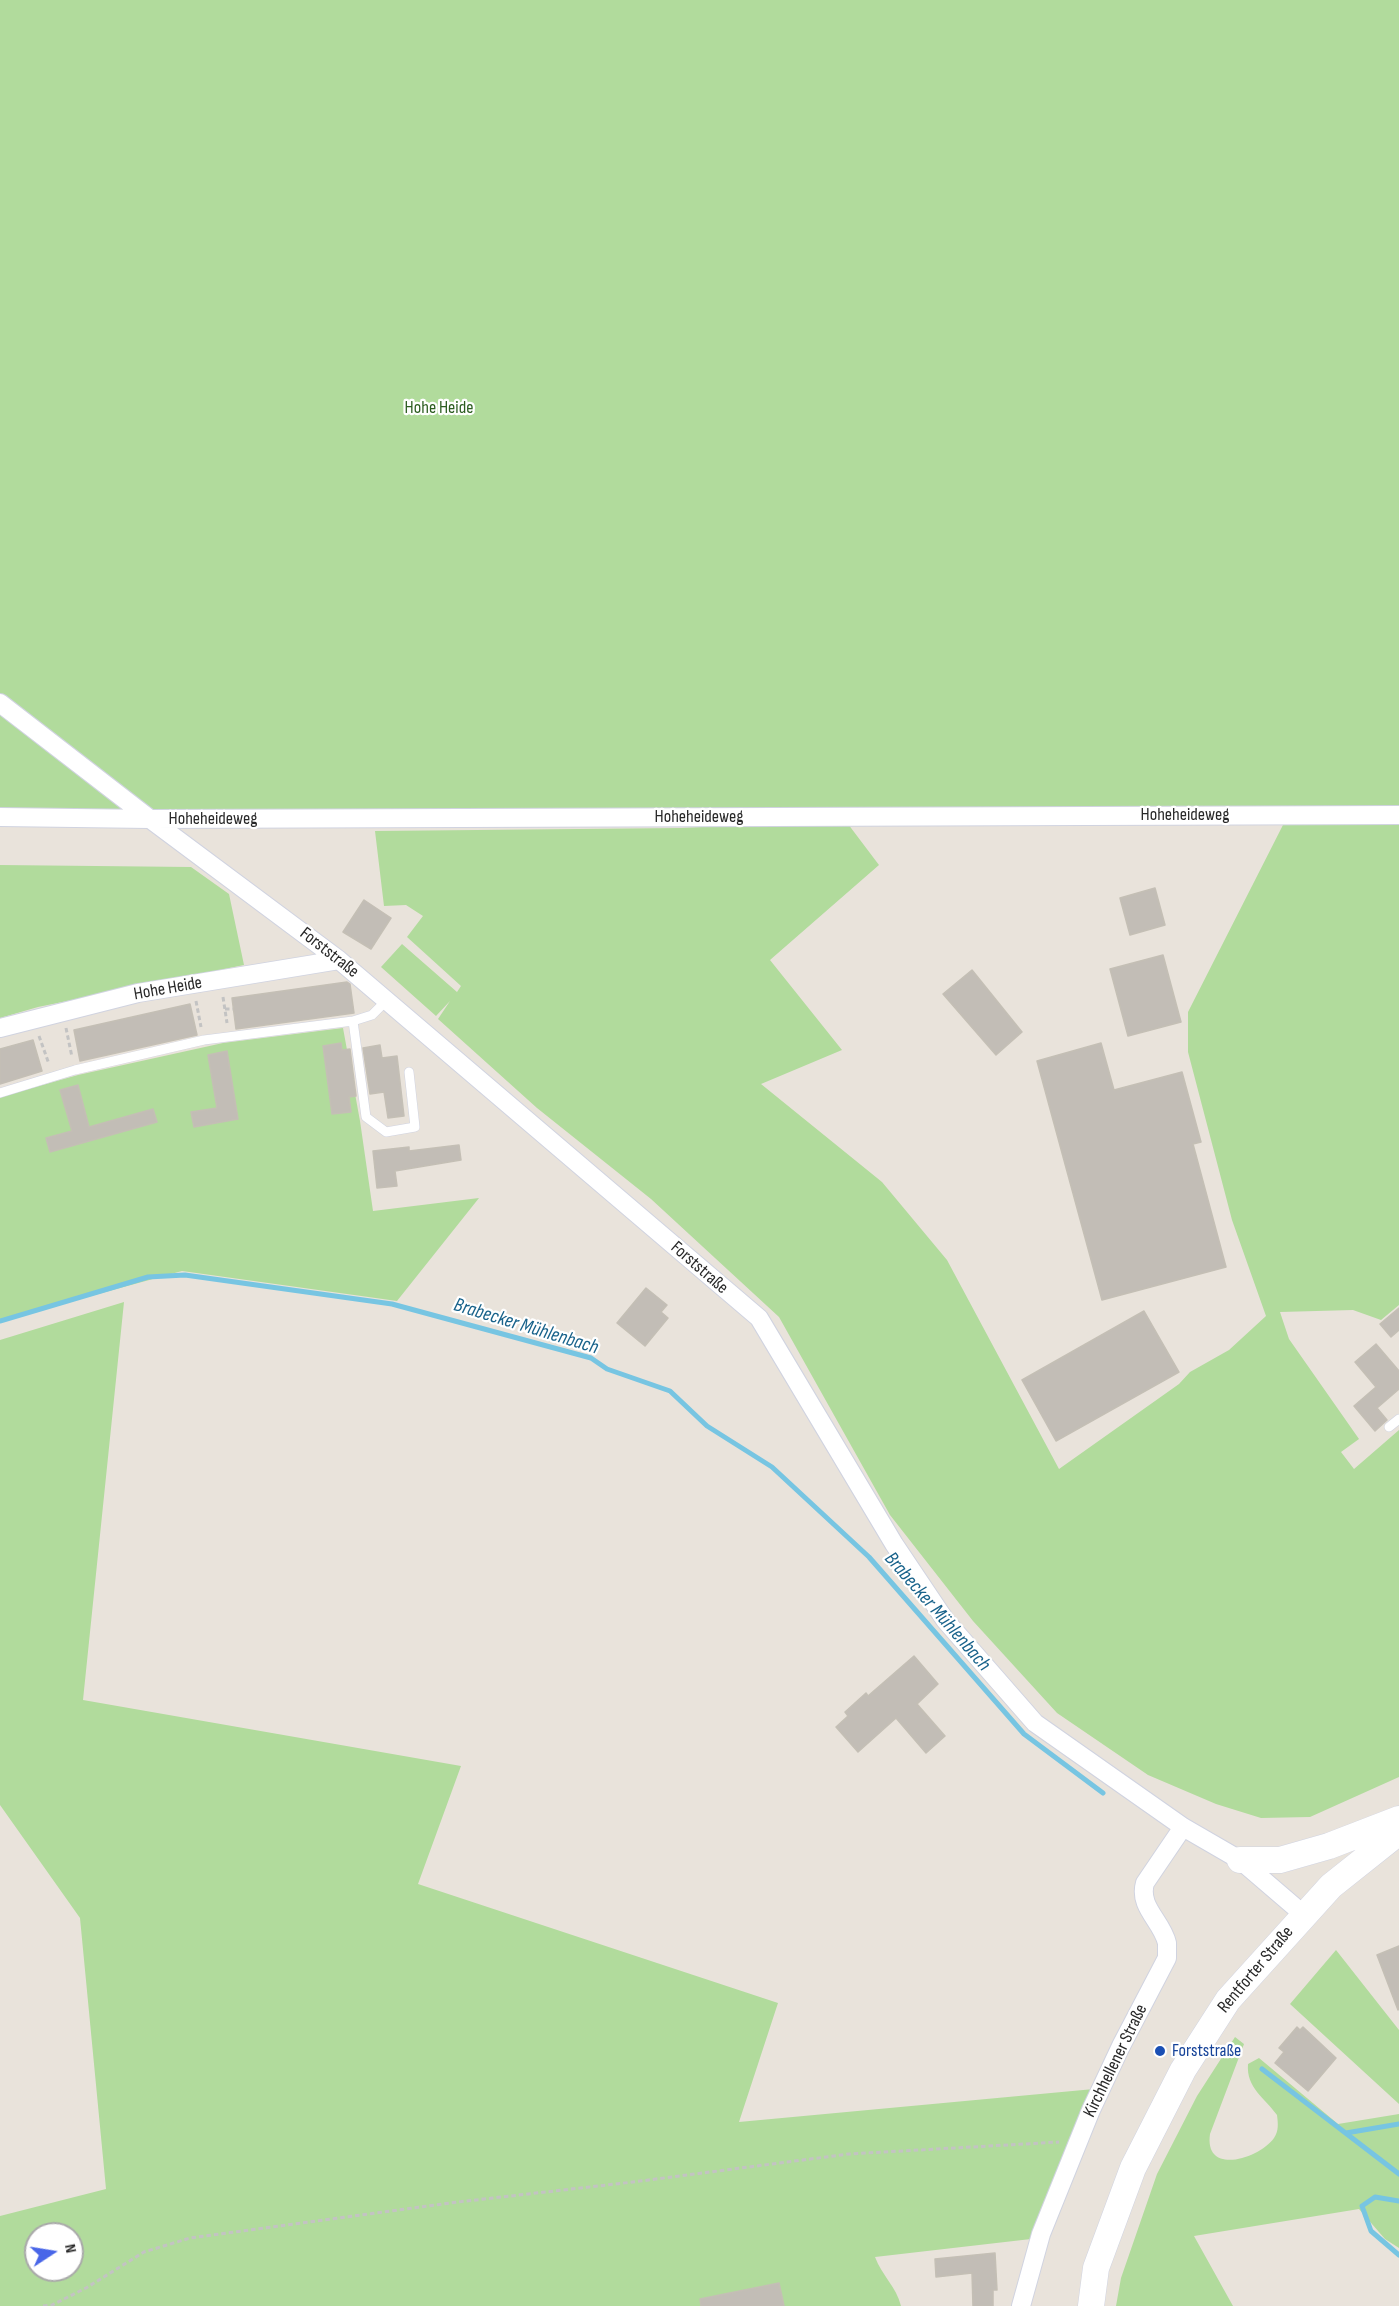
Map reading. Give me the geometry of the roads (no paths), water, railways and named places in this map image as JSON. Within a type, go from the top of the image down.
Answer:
[{"type":"main road","points":[[1240,1860],[1280,1860],[1329,1846],[1399,1819]]},
{"type":"main road","name":"Rentforter Straße","points":[[1091,2306],[1096,2268],[1132,2168],[1183,2070],[1228,2000],[1303,1914],[1331,1886],[1399,1832]]},
{"type":"street","name":"Forststraße","points":[[0,703],[150,819],[339,960],[759,1318],[894,1544],[945,1620],[1035,1723],[1183,1827],[1240,1860],[1303,1914]]},
{"type":"street","name":"Hoheheideweg","points":[[0,817],[150,819],[1399,815]]},
{"type":"street","name":"Hohe Heide","points":[[0,1028],[138,993],[339,960]]},
{"type":"street","name":"Kirchhellener Straße","points":[[1021,2306],[1041,2234],[1078,2141],[1121,2046],[1167,1958],[1166,1942],[1142,1893],[1145,1883],[1183,1827]]},
{"type":"lane","points":[[0,1093],[75,1070],[204,1040],[353,1021],[372,1015],[387,1000]]},
{"type":"lane","points":[[353,1021],[366,1117],[386,1132],[415,1127],[409,1072]]},
{"type":"lane","points":[[1389,1427],[1399,1419]]},
{"type":"waterway","name":"Brabecker Mühlenbach","points":[[0,1321],[148,1277],[185,1275],[392,1304],[591,1358],[607,1369],[670,1391],[707,1426],[772,1467],[869,1557],[1024,1734],[1103,1793]]},
{"type":"waterway","name":"Brabecker Mühlenbach","points":[[1262,2069],[1399,2174]]},
{"type":"waterway","points":[[1346,2133],[1399,2124]]},
{"type":"waterway","name":"Brabecker Mühlenbach","points":[[1399,2201],[1375,2197],[1362,2206],[1371,2231],[1399,2255]]},
{"type":"place","name":"Forststraße","points":[[1160,2051]]}]
